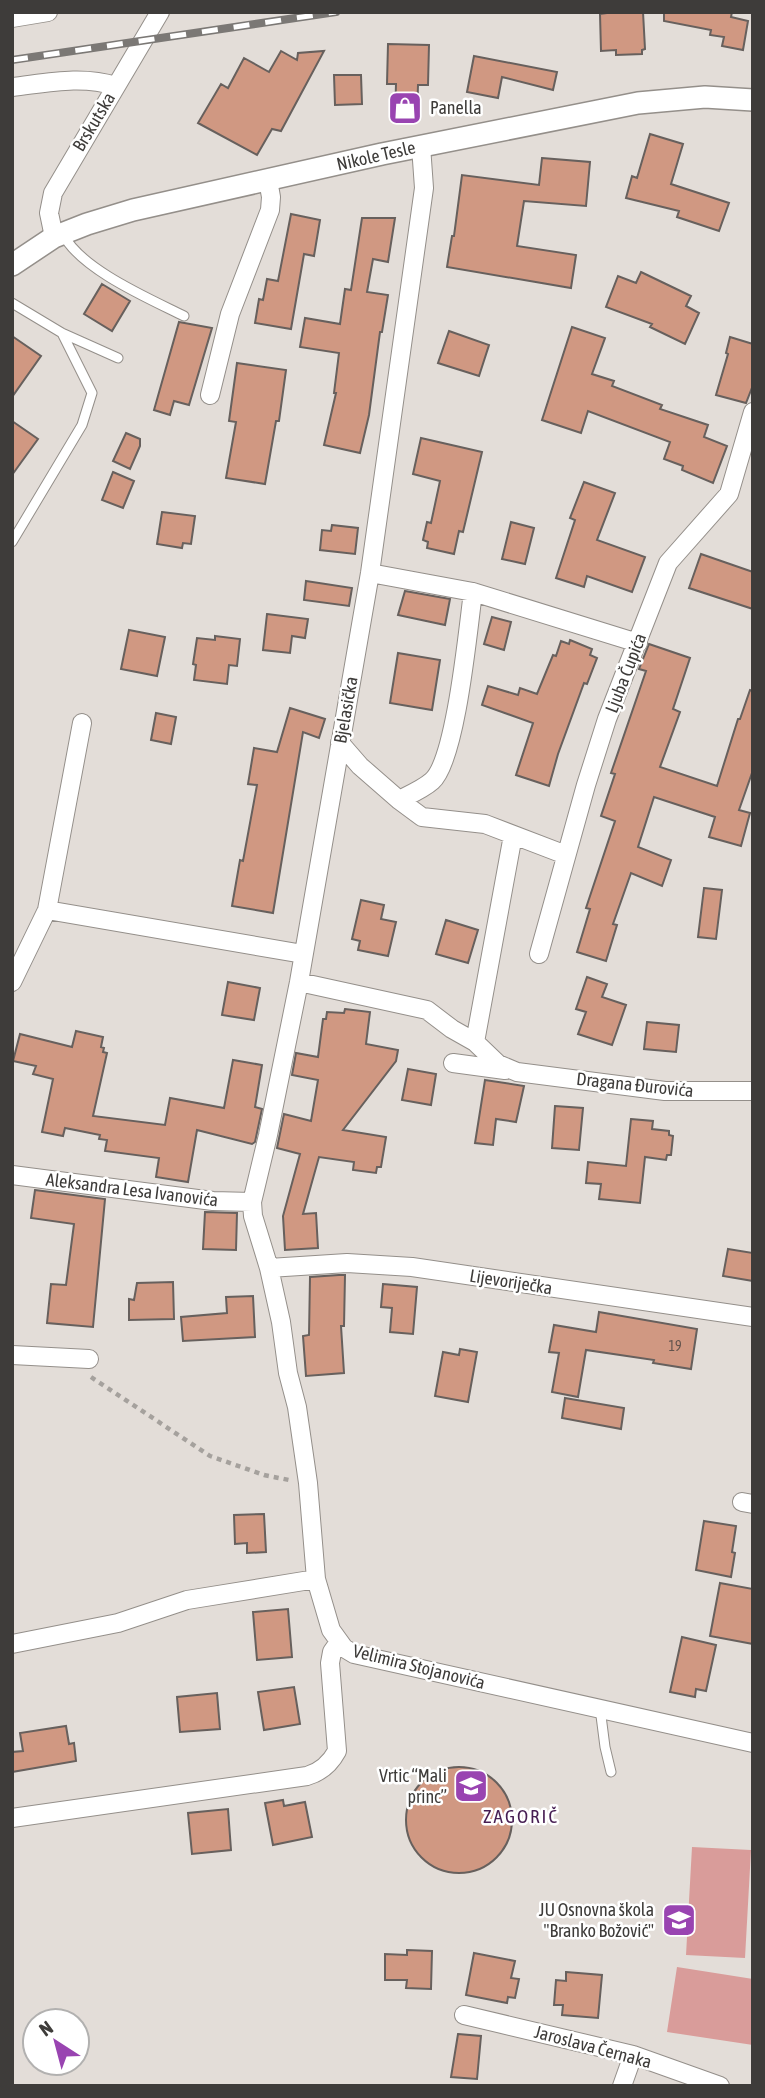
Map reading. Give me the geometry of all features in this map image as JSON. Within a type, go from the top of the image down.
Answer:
[{"type":"street","points":[[12,18],[48,12]]},
{"type":"street","name":"Brskutska","points":[[58,235],[49,213],[53,193],[160,12]]},
{"type":"street","points":[[12,87],[74,79],[116,86]]},
{"type":"street","name":"Nikole Tesle","points":[[12,265],[58,235],[133,210],[421,146],[638,103],[705,97],[753,100]]},
{"type":"street","name":"Bjelasička","points":[[269,1268],[253,1216],[252,1202],[299,982],[370,573],[424,188],[421,146]]},
{"type":"street","points":[[210,395],[230,314],[270,210],[268,180]]},
{"type":"street","name":"Ljuba Čupića","points":[[539,954],[607,719],[668,563],[729,494],[753,412]]},
{"type":"street","points":[[370,573],[473,592],[638,643]]},
{"type":"street","points":[[399,800],[432,781],[442,767],[453,732],[473,592]]},
{"type":"street","points":[[12,982],[47,910],[82,723]]},
{"type":"street","points":[[340,743],[360,766],[422,817],[485,824],[566,855]]},
{"type":"street","points":[[475,1042],[513,835]]},
{"type":"street","points":[[47,910],[303,954]]},
{"type":"street","name":"Dragana Đurovića","points":[[299,982],[427,1010],[475,1042],[498,1064],[517,1072]]},
{"type":"street","name":"Dragana Đurovića","points":[[453,1063],[665,1091],[753,1091]]},
{"type":"street","name":"Aleksandra Lesa Ivanovića","points":[[12,1175],[213,1200],[252,1202]]},
{"type":"street","name":"Lijevoriječka","points":[[269,1268],[347,1263],[412,1267],[753,1317]]},
{"type":"street","name":"Velimira Stojanovića","points":[[269,1268],[281,1322],[288,1373],[297,1407],[316,1579],[324,1613],[331,1630],[344,1648],[370,1658],[753,1743]]},
{"type":"street","points":[[12,1355],[89,1359]]},
{"type":"street","points":[[12,1644],[118,1623],[187,1600],[316,1579]]},
{"type":"street","points":[[12,1818],[307,1776],[319,1772],[337,1751],[330,1663],[332,1652],[339,1642]]},
{"type":"street","name":"Jaroslava Černaka","points":[[464,2015],[633,2055],[720,2086]]},
{"type":"street","points":[[622,2086],[633,2055]]},
{"type":"lane","points":[[58,235],[85,261],[143,296],[184,316]]},
{"type":"lane","points":[[12,303],[62,333],[118,358]]},
{"type":"lane","points":[[12,542],[82,425],[92,393],[62,333]]},
{"type":"lane","points":[[600,1708],[611,1772]]},
{"type":"path","points":[[89,1359],[91,1377],[210,1456],[264,1475],[307,1483]]},
{"type":"shaded area","points":[[692,1847],[751,1850],[745,1958],[686,1955]]},
{"type":"shaded area","points":[[677,1967],[753,1979],[753,2045],[667,2032]]},
{"type":"building","points":[[643,12],[645,49],[642,54],[616,55],[616,50],[601,51],[600,14]]},
{"type":"building","points":[[664,12],[732,12],[731,17],[748,21],[743,50],[722,46],[724,37],[710,35],[711,30],[664,21]]},
{"type":"building","points":[[388,44],[429,45],[428,85],[418,85],[417,116],[395,116],[396,84],[387,84]]},
{"type":"building","points":[[281,51],[297,60],[298,53],[324,51],[281,131],[272,129],[257,155],[198,123],[221,84],[228,88],[244,58],[269,72]]},
{"type":"building","points":[[474,56],[557,72],[553,90],[502,77],[498,98],[467,92]]},
{"type":"building","points":[[334,75],[361,75],[362,104],[335,105]]},
{"type":"building","points":[[650,134],[683,144],[671,184],[729,203],[719,231],[677,217],[679,211],[626,198],[632,176],[637,178]]},
{"type":"building","points":[[542,158],[590,162],[586,206],[524,201],[517,246],[576,255],[571,288],[447,267],[462,175],[539,185]]},
{"type":"building","points":[[291,214],[320,220],[314,256],[304,254],[291,329],[255,323],[259,299],[263,300],[267,279],[278,281]]},
{"type":"building","points":[[362,218],[395,218],[388,262],[373,259],[367,292],[388,295],[380,332],[369,415],[360,453],[324,445],[336,393],[339,353],[300,347],[305,318],[340,324],[345,289],[351,290]]},
{"type":"building","points":[[641,272],[691,296],[686,306],[699,313],[685,344],[650,327],[652,324],[606,307],[618,276],[636,283]]},
{"type":"building","points":[[102,284],[130,301],[112,331],[84,314]]},
{"type":"building","points":[[179,322],[212,328],[189,405],[174,401],[170,415],[154,410]]},
{"type":"building","points":[[572,327],[605,338],[592,374],[614,381],[612,386],[662,405],[660,409],[708,425],[704,437],[727,446],[713,483],[664,459],[670,442],[588,411],[581,433],[542,420]]},
{"type":"building","points":[[449,331],[489,345],[479,376],[438,363]]},
{"type":"building","points":[[12,336],[41,356],[12,397]]},
{"type":"building","points":[[730,337],[753,344],[753,385],[746,403],[716,395]]},
{"type":"building","points":[[237,363],[286,370],[279,421],[276,421],[265,484],[226,478],[236,422],[229,421]]},
{"type":"building","points":[[12,421],[38,439],[12,475]]},
{"type":"building","points":[[126,433],[140,439],[140,446],[130,469],[113,461]]},
{"type":"building","points":[[421,438],[482,452],[463,532],[459,531],[454,554],[427,548],[428,542],[423,540],[427,522],[431,523],[440,481],[413,474]]},
{"type":"building","points":[[113,472],[134,481],[123,508],[102,500]]},
{"type":"building","points":[[584,482],[615,493],[597,540],[645,557],[632,592],[587,576],[584,587],[556,578],[575,520],[570,518]]},
{"type":"building","points":[[162,512],[195,516],[191,544],[183,543],[182,548],[157,544]]},
{"type":"building","points":[[511,522],[534,528],[525,564],[502,559]]},
{"type":"building","points":[[332,525],[358,528],[355,554],[320,550],[322,530],[331,531]]},
{"type":"building","points":[[701,554],[753,572],[753,609],[689,588]]},
{"type":"building","points":[[306,581],[352,588],[349,606],[304,600]]},
{"type":"building","points":[[405,591],[450,599],[445,625],[398,615]]},
{"type":"building","points":[[267,614],[308,619],[305,638],[292,636],[290,653],[263,650]]},
{"type":"building","points":[[492,617],[511,622],[504,650],[484,644]]},
{"type":"building","points":[[129,630],[165,637],[157,676],[121,669]]},
{"type":"building","points":[[215,636],[240,639],[237,666],[229,665],[227,684],[194,680],[196,665],[193,664],[197,638],[215,640]]},
{"type":"building","points":[[570,640],[592,649],[590,655],[597,658],[587,684],[584,683],[549,786],[516,775],[533,723],[482,705],[488,686],[518,695],[520,688],[537,694],[561,641],[569,644]]},
{"type":"building","points":[[649,644],[690,658],[673,709],[680,712],[660,767],[717,786],[738,719],[750,690],[753,691],[753,770],[739,810],[750,813],[741,846],[709,837],[715,817],[654,797],[638,847],[671,860],[662,886],[631,873],[613,924],[617,925],[606,961],[577,952],[590,909],[586,908],[615,821],[601,816],[615,774],[611,773],[646,671],[639,669]]},
{"type":"building","points":[[398,653],[440,660],[432,710],[390,703]]},
{"type":"building","points":[[290,708],[325,719],[319,738],[303,732],[273,913],[232,906],[257,785],[248,784],[254,748],[277,752]]},
{"type":"building","points":[[156,713],[176,717],[171,744],[151,740]]},
{"type":"building","points":[[704,888],[722,890],[716,939],[698,937]]},
{"type":"building","points":[[361,900],[384,905],[381,919],[396,922],[388,956],[358,950],[360,941],[352,939]]},
{"type":"building","points":[[446,920],[478,930],[468,963],[436,954]]},
{"type":"building","points":[[587,977],[607,984],[602,997],[626,1005],[612,1045],[578,1034],[586,1012],[576,1009]]},
{"type":"building","points":[[228,982],[260,988],[254,1020],[222,1015]]},
{"type":"building","points":[[345,1009],[370,1012],[366,1044],[398,1050],[396,1061],[343,1130],[386,1137],[381,1167],[377,1167],[376,1173],[353,1170],[354,1162],[319,1157],[303,1214],[316,1213],[318,1248],[285,1250],[283,1216],[300,1154],[277,1148],[284,1114],[311,1121],[318,1080],[292,1075],[296,1053],[318,1057],[323,1019],[326,1019],[327,1012],[344,1013]]},
{"type":"building","points":[[647,1022],[679,1025],[676,1052],[644,1049]]},
{"type":"building","points":[[76,1031],[103,1037],[101,1047],[104,1048],[103,1052],[107,1053],[93,1116],[165,1125],[170,1098],[224,1108],[233,1060],[262,1065],[255,1107],[262,1109],[255,1142],[252,1144],[197,1130],[188,1182],[156,1177],[159,1158],[105,1151],[107,1140],[99,1139],[100,1135],[65,1128],[63,1136],[42,1132],[53,1079],[33,1074],[36,1066],[13,1061],[20,1034],[72,1047]]},
{"type":"building","points":[[408,1069],[436,1074],[431,1105],[402,1100]]},
{"type":"building","points":[[485,1080],[524,1086],[516,1122],[496,1119],[493,1145],[475,1143]]},
{"type":"building","points":[[555,1106],[583,1108],[579,1150],[552,1148]]},
{"type":"building","points":[[631,1119],[653,1121],[652,1129],[669,1131],[669,1135],[673,1136],[671,1155],[667,1155],[666,1160],[645,1157],[640,1203],[599,1199],[601,1184],[586,1183],[588,1162],[626,1166]]},
{"type":"building","points":[[35,1190],[105,1199],[93,1327],[47,1323],[51,1284],[66,1285],[74,1224],[31,1218]]},
{"type":"building","points":[[205,1212],[237,1213],[236,1250],[203,1249]]},
{"type":"building","points":[[728,1249],[753,1253],[753,1281],[723,1276]]},
{"type":"building","points":[[345,1275],[344,1326],[341,1326],[344,1373],[306,1376],[303,1336],[309,1335],[310,1277]]},
{"type":"building","points":[[173,1282],[174,1319],[129,1320],[129,1299],[134,1300],[137,1283]]},
{"type":"building","points":[[383,1284],[417,1287],[413,1334],[390,1332],[392,1308],[381,1307]]},
{"type":"building","points":[[253,1296],[255,1337],[183,1341],[181,1317],[227,1313],[226,1297]]},
{"type":"building","points":[[599,1312],[697,1329],[691,1369],[653,1363],[654,1360],[586,1350],[578,1397],[552,1392],[559,1353],[549,1352],[554,1325],[596,1332]]},
{"type":"building","points":[[460,1349],[477,1352],[468,1402],[435,1396],[443,1352],[459,1355]]},
{"type":"building","points":[[565,1398],[624,1408],[621,1429],[562,1418]]},
{"type":"building","points":[[264,1514],[266,1552],[247,1553],[247,1543],[235,1544],[234,1515]]},
{"type":"building","points":[[704,1521],[736,1526],[731,1577],[696,1570]]},
{"type":"building","points":[[720,1583],[753,1589],[753,1644],[710,1636]]},
{"type":"building","points":[[288,1609],[292,1657],[257,1660],[253,1612]]},
{"type":"building","points":[[682,1637],[716,1645],[706,1691],[696,1689],[695,1697],[670,1692]]},
{"type":"building","points":[[294,1687],[300,1724],[264,1730],[258,1692]]},
{"type":"building","points":[[217,1693],[220,1729],[180,1732],[177,1697]]},
{"type":"building","points":[[66,1726],[69,1744],[74,1743],[76,1761],[12,1772],[12,1752],[23,1751],[20,1733]]},
{"type":"building","points":[[459,1767],[479,1771],[496,1783],[508,1800],[512,1820],[508,1840],[496,1857],[479,1869],[459,1873],[439,1869],[422,1857],[410,1840],[406,1820],[410,1800],[422,1783],[439,1771]]},
{"type":"building","points":[[283,1800],[284,1806],[305,1802],[312,1837],[273,1845],[265,1803]]},
{"type":"building","points":[[228,1809],[231,1850],[192,1854],[188,1813]]},
{"type":"building","points":[[407,1950],[432,1951],[431,1989],[406,1988],[407,1980],[385,1980],[385,1954],[407,1955]]},
{"type":"building","points":[[474,1953],[515,1961],[511,1978],[519,1979],[515,1998],[508,1997],[507,2003],[466,1995]]},
{"type":"building","points":[[566,1972],[602,1975],[598,2018],[562,2015],[563,2005],[554,2005],[556,1980],[566,1981]]},
{"type":"building","points":[[458,2034],[481,2036],[477,2079],[451,2077]]},
{"type":"railway","points":[[12,60],[336,12]]},
{"type":"place","name":"Panella","points":[[405,108]]},
{"type":"place","name":"Vrtic “Mali princ”","points":[[471,1786]]},
{"type":"place","name":"JU Osnovna škola \"Branko Božović\"","points":[[679,1920]]},
{"type":"district","name":"ZAGORIČ","points":[[521,1816]]}]
